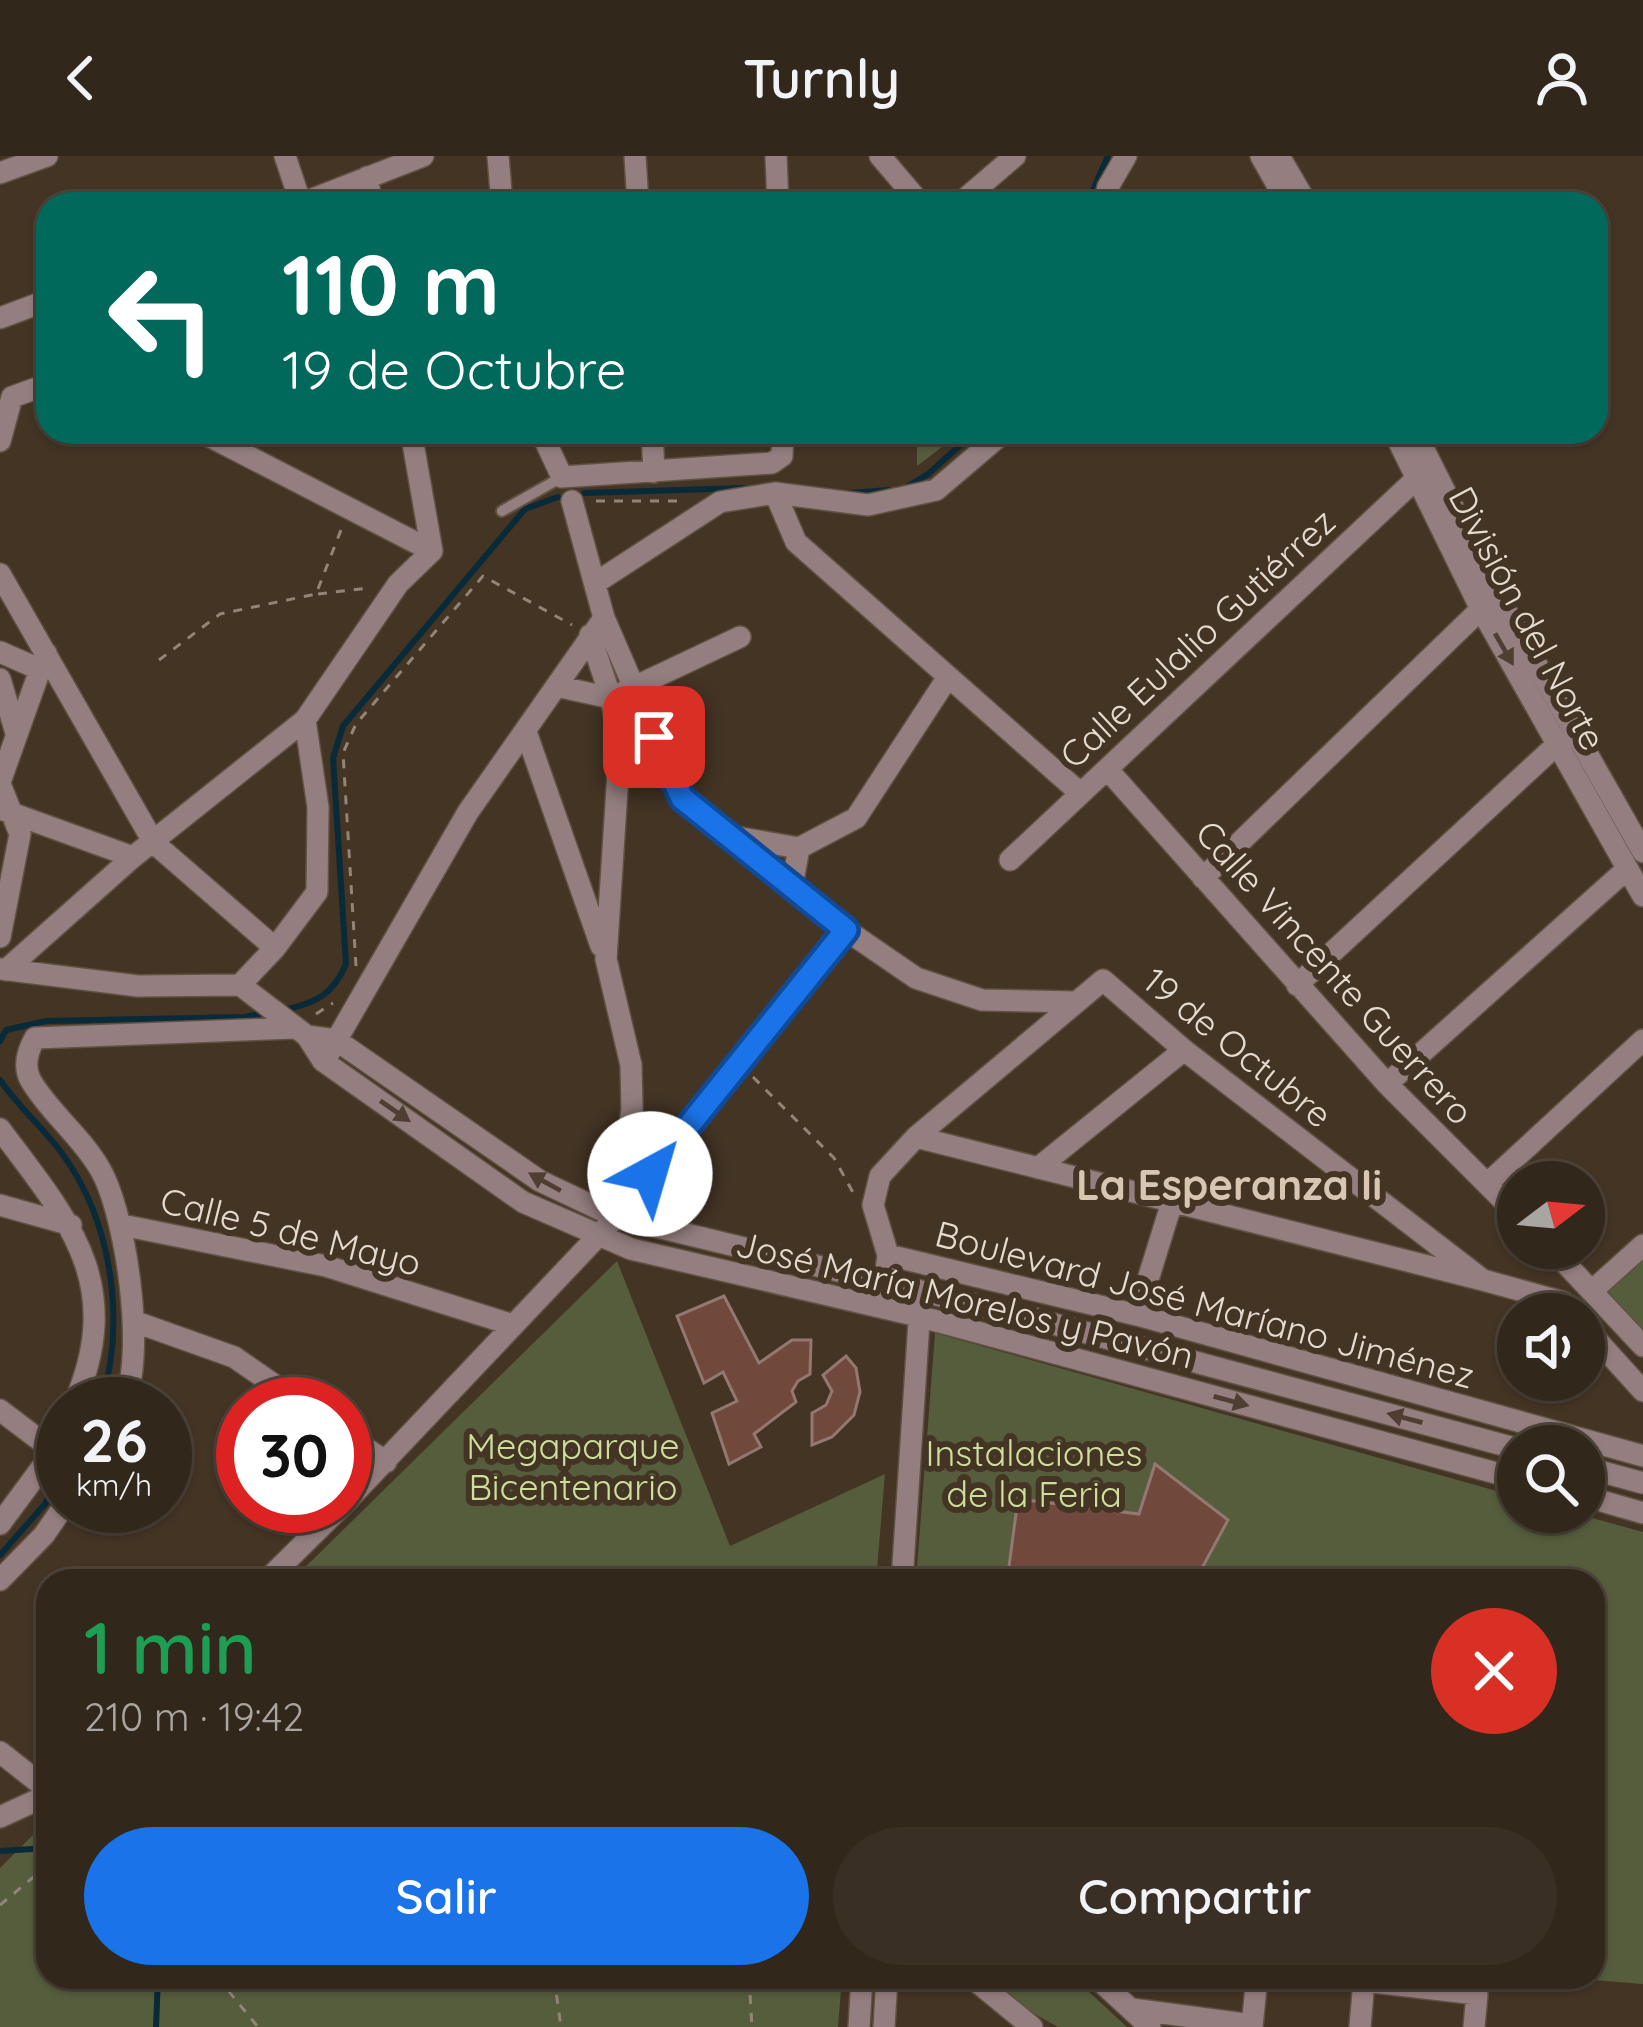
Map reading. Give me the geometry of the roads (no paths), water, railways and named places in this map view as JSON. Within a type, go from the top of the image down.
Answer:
[{"type":"street","points":[[0,173],[47,156]]},
{"type":"street","points":[[284,156],[296,192]]},
{"type":"street","points":[[330,192],[423,156]]},
{"type":"street","points":[[498,156],[501,192]]},
{"type":"street","points":[[635,156],[637,192]]},
{"type":"street","points":[[776,156],[778,192]]},
{"type":"street","points":[[880,156],[911,192]]},
{"type":"street","points":[[972,192],[1015,156]]},
{"type":"street","points":[[1107,192],[1126,156]]},
{"type":"street","points":[[1261,156],[1281,192]]},
{"type":"street","points":[[1279,156],[1300,192]]},
{"type":"street","points":[[367,177],[370,192]]},
{"type":"street","points":[[0,318],[36,304]]},
{"type":"street","points":[[0,442],[6,390],[36,386]]},
{"type":"street","points":[[223,444],[432,551]]},
{"type":"street","points":[[413,444],[432,551]]},
{"type":"street","points":[[547,444],[562,477],[772,463],[782,456],[782,444]]},
{"type":"street","points":[[653,444],[654,472]]},
{"type":"street","points":[[597,582],[721,502],[776,493],[868,506],[936,490],[990,444]]},
{"type":"street","name":"División del Norte","points":[[1403,444],[1423,471],[1635,861],[1643,896]]},
{"type":"street","name":"División del Norte","points":[[1417,444],[1423,471],[1481,609],[1565,737]]},
{"type":"street","name":"Calle Eulalio Gutiérrez","points":[[1010,860],[1423,471]]},
{"type":"street","points":[[776,493],[796,542],[1080,794]]},
{"type":"street","points":[[572,501],[597,582],[597,626],[620,742],[606,959]]},
{"type":"street","points":[[3,970],[133,857],[305,720],[398,584],[432,551]]},
{"type":"street","points":[[0,574],[43,661],[154,843],[275,948]]},
{"type":"street","points":[[1203,878],[1481,609]]},
{"type":"street","points":[[323,1061],[468,812],[597,626]]},
{"type":"street","points":[[597,626],[682,798],[846,930],[916,978],[982,1000],[1076,1002]]},
{"type":"street","points":[[556,686],[611,698],[636,698],[740,637]]},
{"type":"street","points":[[0,652],[43,661]]},
{"type":"street","points":[[0,937],[20,834],[6,811],[0,783],[43,661]]},
{"type":"street","points":[[730,836],[800,848],[856,818],[948,677]]},
{"type":"street","points":[[0,679],[16,733]]},
{"type":"street","points":[[247,991],[317,892],[318,807],[305,720]]},
{"type":"street","points":[[526,732],[606,959],[631,1065],[632,1108],[618,1214]]},
{"type":"street","points":[[1297,986],[1565,737]]},
{"type":"street","name":"Calle Vincente Guerrero","points":[[1108,770],[1297,986],[1497,1194]]},
{"type":"street","points":[[6,811],[133,857]]},
{"type":"street","points":[[793,886],[800,848]]},
{"type":"street","points":[[1388,1084],[1635,861]]},
{"type":"street","points":[[372,1476],[618,1214],[846,930]]},
{"type":"street","points":[[3,970],[138,986],[247,991],[298,1030]]},
{"type":"street","name":"19 de Octubre","points":[[1076,1002],[1102,980],[1184,1050],[1484,1280],[1529,1293]]},
{"type":"street","points":[[880,1310],[888,1256],[873,1205],[880,1176],[916,1137],[1076,1002]]},
{"type":"street","points":[[131,1377],[133,1321],[122,1225],[100,1169],[28,1077],[26,1053],[35,1038],[298,1030]]},
{"type":"street","name":"José María Morelos y Pavón","points":[[298,1030],[336,1040],[540,1181],[618,1214],[1028,1316],[1497,1443]]},
{"type":"street","name":"José María Morelos y Pavón","points":[[298,1030],[323,1061],[524,1202],[631,1249],[918,1316],[1497,1472]]},
{"type":"street","points":[[1487,1184],[1643,1040]]},
{"type":"street","points":[[1038,1168],[1184,1050]]},
{"type":"street","points":[[0,1129],[43,1181],[70,1225],[96,1301],[86,1377]]},
{"type":"street","points":[[916,1137],[1484,1280]]},
{"type":"street","points":[[1137,1315],[1172,1202]]},
{"type":"street","points":[[0,1205],[70,1225]]},
{"type":"street","name":"Calle 5 de Mayo","points":[[122,1225],[326,1266],[513,1325]]},
{"type":"street","points":[[1593,1290],[1643,1245]]},
{"type":"street","name":"Boulevard José Maríano Jiménez","points":[[888,1256],[1137,1315],[1643,1456]]},
{"type":"street","points":[[1572,1269],[1643,1346]]},
{"type":"street","points":[[903,1569],[923,1292]]},
{"type":"street","points":[[133,1321],[234,1357],[263,1377]]},
{"type":"street","points":[[1605,1349],[1643,1391]]},
{"type":"street","points":[[0,1410],[36,1429]]},
{"type":"street","points":[[372,1452],[386,1462]]},
{"type":"street","points":[[0,1524],[36,1473]]},
{"type":"street","points":[[1605,1473],[1643,1483]]},
{"type":"street","points":[[1605,1502],[1643,1513]]},
{"type":"street","points":[[0,1580],[45,1533]]},
{"type":"street","points":[[278,1569],[315,1533]]},
{"type":"street","points":[[0,1752],[36,1782]]},
{"type":"street","points":[[0,1817],[36,1798]]},
{"type":"street","points":[[860,2027],[862,1989]]},
{"type":"street","points":[[884,2027],[886,1989]]},
{"type":"street","points":[[982,1989],[1020,2024]]},
{"type":"street","points":[[1110,1989],[1150,2027]]},
{"type":"street","points":[[1132,2009],[1252,2026],[1256,1989]]},
{"type":"street","points":[[1360,2027],[1363,1989]]},
{"type":"street","points":[[1434,1989],[1477,1994],[1474,2027]]},
{"type":"lane","points":[[502,511],[562,477]]},
{"type":"waterway","points":[[1092,192],[1108,156]]},
{"type":"waterway","points":[[908,486],[962,444]]},
{"type":"waterway","points":[[584,493],[743,488]]},
{"type":"waterway","points":[[849,493],[889,490]]},
{"type":"waterway","points":[[283,1010],[322,996],[346,964],[333,758],[343,726],[525,509],[558,497]]},
{"type":"waterway","points":[[0,1041],[6,1030],[46,1021],[264,1013]]},
{"type":"waterway","points":[[0,1080],[61,1152],[93,1209],[110,1274],[113,1307],[108,1377]]},
{"type":"waterway","points":[[0,1555],[36,1514]]},
{"type":"waterway","points":[[0,1851],[36,1849]]},
{"type":"waterway","points":[[156,2027],[158,1989]]},
{"type":"district","name":"La Esperanza Ii","points":[[1229,1184]]},
{"type":"park label","name":"Megaparque Bicentenario","points":[[573,1466]]},
{"type":"park label","name":"Instalaciones de la Feria","points":[[1034,1472]]}]
